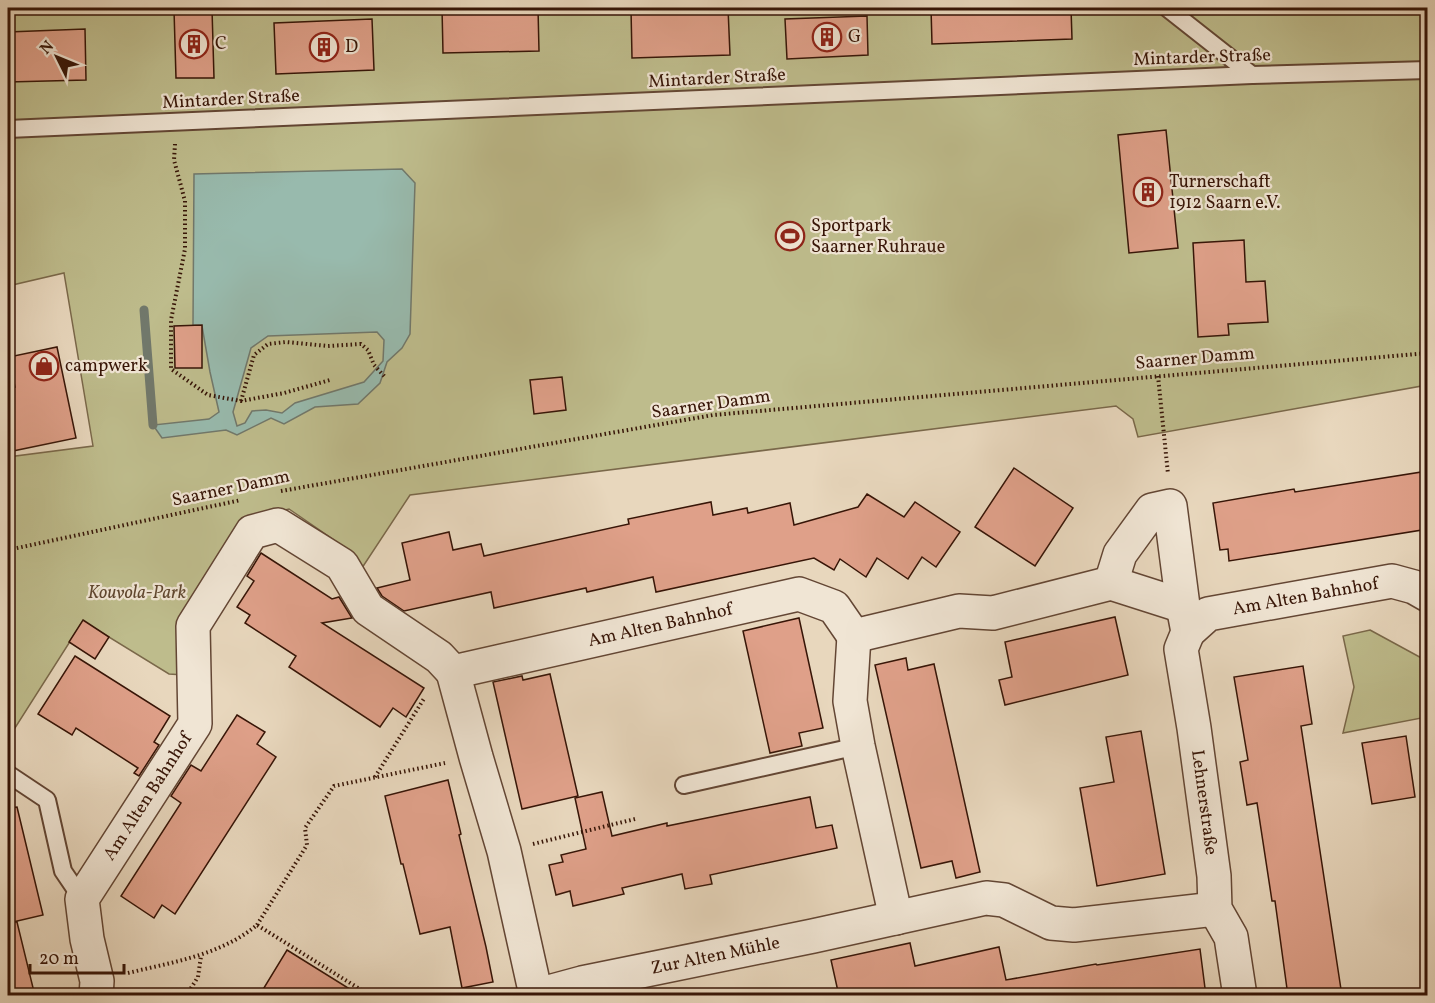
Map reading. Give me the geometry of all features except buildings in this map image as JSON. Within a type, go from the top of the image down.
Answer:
[{"type":"street","points":[[1111,583],[1120,554],[1152,510],[1170,506],[1185,619]]},
{"type":"street","name":"Am Alten Bahnhof","points":[[82,899],[195,724],[193,626],[252,532],[278,525],[342,565],[369,609],[439,657],[453,672],[799,594],[834,607],[854,636]]},
{"type":"street","name":"Am Alten Bahnhof","points":[[1185,619],[1392,581],[1414,587],[1428,595]]},
{"type":"street","points":[[896,918],[850,701],[854,636],[959,611],[993,614],[1111,583],[1185,619]]},
{"type":"street","name":"Lehnerstraße","points":[[1185,619],[1180,649],[1194,728],[1214,876],[1215,909],[1231,937],[1240,996]]},
{"type":"street","points":[[453,672],[476,757]]},
{"type":"street","name":"Zur Alten Mühle","points":[[476,757],[504,851],[535,995],[582,983],[986,898],[1004,900],[1051,923],[1074,925],[1215,909]]},
{"type":"street","points":[[82,899],[97,988]]},
{"type":"lane","points":[[1167,8],[1252,75]]},
{"type":"lane","name":"Mintarder Straße","points":[[8,129],[1252,75],[1428,70]]},
{"type":"lane","points":[[684,785],[858,746]]},
{"type":"lane","points":[[8,774],[47,800],[63,871],[82,899]]},
{"type":"path","points":[[174,160],[185,201],[185,249],[171,320],[171,369],[208,395],[241,401],[284,393],[330,380]]},
{"type":"path","points":[[241,401],[254,355],[268,344],[286,342],[328,346],[361,344],[368,350],[374,365],[385,377]]},
{"type":"path","name":"Saarner Damm","points":[[270,493],[713,415],[1428,353]]},
{"type":"path","points":[[1158,376],[1170,506]]},
{"type":"path","name":"Saarner Damm","points":[[8,550],[248,498]]},
{"type":"path","points":[[375,777],[432,686],[453,672]]},
{"type":"path","points":[[97,988],[201,956],[244,936],[258,925],[307,845],[305,828],[334,786],[476,757]]},
{"type":"path","points":[[504,851],[635,819]]},
{"type":"path","points":[[258,925],[370,996]]},
{"type":"path","points":[[186,996],[198,977],[201,956]]},
{"type":"green space","name":"Sportpark Saarner Ruhraue","points":[[8,8],[1427,8],[1427,385],[1138,437],[1133,419],[1116,406],[410,495],[360,571],[350,551],[289,509],[247,520],[184,675],[169,674],[83,621],[8,739],[8,457],[93,446],[64,273],[8,286]]},
{"type":"green space","points":[[1370,630],[1427,661],[1427,717],[1343,733],[1354,687],[1343,636]]},
{"type":"shaded area","points":[[402,169],[415,183],[410,334],[402,348],[387,362],[380,383],[358,404],[315,407],[284,424],[271,418],[237,435],[226,430],[162,438],[153,425],[209,419],[219,412],[202,326],[193,325],[194,174]],"holes":[[[377,332],[384,340],[383,361],[364,382],[295,403],[282,413],[266,410],[252,411],[245,423],[237,426],[233,412],[251,348],[268,336]]]},
{"type":"waterway","points":[[144,310],[153,425]]},
{"type":"place","name":"G","points":[[827,37]]},
{"type":"place","name":"C","points":[[194,44]]},
{"type":"place","name":"D","points":[[324,47]]},
{"type":"place","name":"Turnerschaft 1912 Saarn e.V.","points":[[1148,192]]},
{"type":"place","name":"Sportpark Saarner Ruhraue","points":[[790,236]]},
{"type":"place","name":"campwerk","points":[[44,366]]},
{"type":"park label","name":"Kouvola-Park","points":[[137,593]]}]
